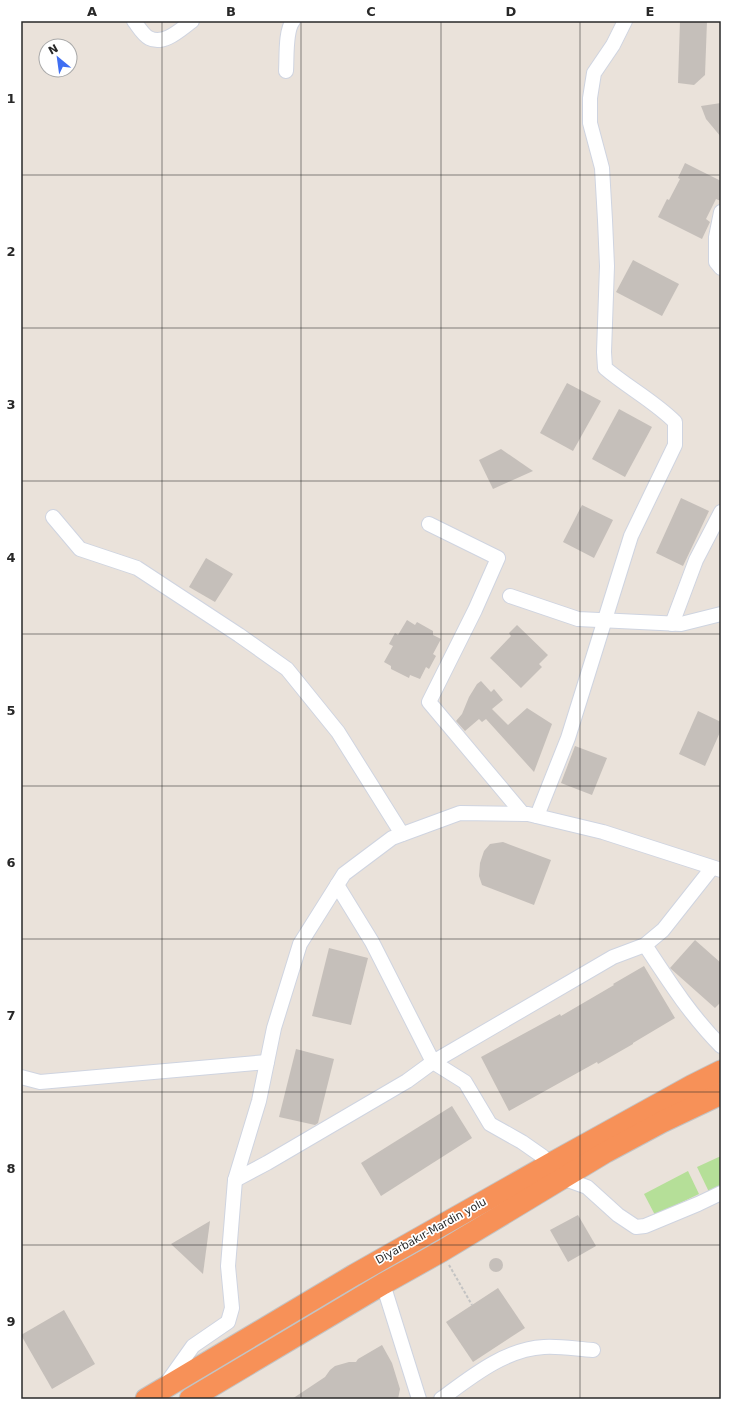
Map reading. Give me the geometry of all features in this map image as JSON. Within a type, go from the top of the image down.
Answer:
[{"type":"highway","name":"Diyarbakır-Mardin yolu","points":[[192,1399],[383,1284],[442,1251],[556,1171],[691,1086],[721,1071]]},
{"type":"highway","name":"Diyarbakır-Mardin yolu","points":[[154,1395],[354,1275],[556,1171],[620,1144],[721,1094]]},
{"type":"street","points":[[134,21],[148,38],[158,40],[171,37],[192,21]]},
{"type":"street","points":[[286,71],[288,38],[290,25],[293,21]]},
{"type":"street","points":[[537,816],[568,738],[631,536],[675,445],[675,422],[664,410],[619,380],[605,368],[604,352],[607,266],[606,220],[602,168],[590,124],[590,98],[594,73],[613,45],[625,21]]},
{"type":"street","points":[[721,212],[716,237],[716,262],[721,268]]},
{"type":"street","points":[[672,624],[696,560],[721,512]]},
{"type":"street","points":[[53,517],[80,549],[137,568],[287,669],[338,732],[402,834]]},
{"type":"street","points":[[429,524],[498,558],[475,610],[429,702],[523,814]]},
{"type":"street","points":[[510,596],[578,619],[681,624],[721,614]]},
{"type":"street","points":[[154,1395],[193,1346],[228,1322],[232,1308],[228,1266],[235,1180],[259,1100],[274,1028],[300,944],[344,874],[392,838],[460,813],[523,814],[537,816],[603,832],[716,869],[664,930],[645,945],[613,958],[433,1062],[407,1081],[267,1163],[235,1180]]},
{"type":"street","points":[[337,885],[372,942],[433,1062],[465,1082],[490,1124],[522,1142],[542,1156],[556,1171],[587,1186],[618,1215],[636,1227],[645,1226],[721,1193]]},
{"type":"street","points":[[645,945],[664,975],[704,1029],[721,1046]]},
{"type":"street","points":[[21,1077],[40,1082],[267,1062]]},
{"type":"street","points":[[383,1284],[419,1399]]},
{"type":"street","points":[[446,1398],[484,1369],[514,1352],[544,1347],[593,1350]]},
{"type":"path","points":[[449,1264],[472,1305]]},
{"type":"green space","points":[[721,1156],[721,1186],[709,1192],[697,1167]]},
{"type":"green space","points":[[688,1171],[699,1194],[655,1215],[644,1194]]},
{"type":"building","points":[[680,21],[707,21],[705,75],[694,85],[678,83]]},
{"type":"building","points":[[721,103],[721,137],[706,119],[701,106]]},
{"type":"building","points":[[685,163],[721,181],[721,201],[716,199],[706,219],[710,222],[702,239],[658,217],[667,199],[669,200],[680,179],[678,178]]},
{"type":"building","points":[[633,260],[679,284],[662,316],[616,292]]},
{"type":"building","points":[[567,383],[601,401],[573,451],[540,433]]},
{"type":"building","points":[[619,409],[652,427],[625,477],[592,459]]},
{"type":"building","points":[[501,449],[533,471],[493,489],[479,460]]},
{"type":"building","points":[[681,498],[709,511],[683,566],[656,553]]},
{"type":"building","points":[[582,505],[613,520],[594,558],[563,542]]},
{"type":"building","points":[[206,558],[233,574],[215,602],[189,587]]},
{"type":"building","points":[[407,620],[415,625],[417,622],[433,631],[433,635],[441,639],[433,654],[436,656],[429,669],[426,667],[420,679],[410,675],[409,678],[391,669],[391,666],[384,662],[393,646],[389,644],[395,633],[398,635]]},
{"type":"building","points":[[517,625],[548,655],[539,664],[542,667],[521,688],[490,658],[511,636],[509,633]]},
{"type":"building","points":[[481,681],[491,692],[494,689],[503,700],[492,709],[508,725],[527,708],[552,724],[534,772],[486,719],[482,722],[479,719],[465,731],[456,721],[462,714],[469,697],[477,684]]},
{"type":"building","points":[[698,711],[721,722],[721,730],[705,766],[679,754]]},
{"type":"building","points":[[575,746],[607,758],[592,795],[561,783]]},
{"type":"building","points":[[503,842],[551,860],[534,905],[482,885],[479,876],[480,863],[484,851],[490,844]]},
{"type":"building","points":[[695,940],[721,963],[721,1002],[715,1008],[670,968]]},
{"type":"building","points":[[329,948],[368,958],[351,1025],[312,1016]]},
{"type":"building","points":[[644,966],[675,1018],[598,1064],[597,1062],[509,1111],[481,1057],[560,1014],[561,1016]]},
{"type":"building","points":[[296,1049],[334,1059],[318,1123],[315,1125],[279,1117]]},
{"type":"building","points":[[452,1106],[472,1138],[381,1196],[361,1163]]},
{"type":"building","points":[[578,1215],[596,1246],[568,1262],[550,1230]]},
{"type":"building","points":[[210,1221],[203,1274],[171,1244]]},
{"type":"building","points":[[496,1258],[501,1260],[503,1265],[501,1270],[496,1272],[491,1270],[489,1265],[491,1260]]},
{"type":"building","points":[[498,1288],[525,1328],[473,1362],[446,1322]]},
{"type":"building","points":[[64,1310],[95,1364],[52,1389],[21,1335]]},
{"type":"building","points":[[382,1345],[392,1363],[400,1389],[398,1399],[292,1399],[325,1377],[335,1366],[349,1362],[356,1362],[358,1359]]}]
